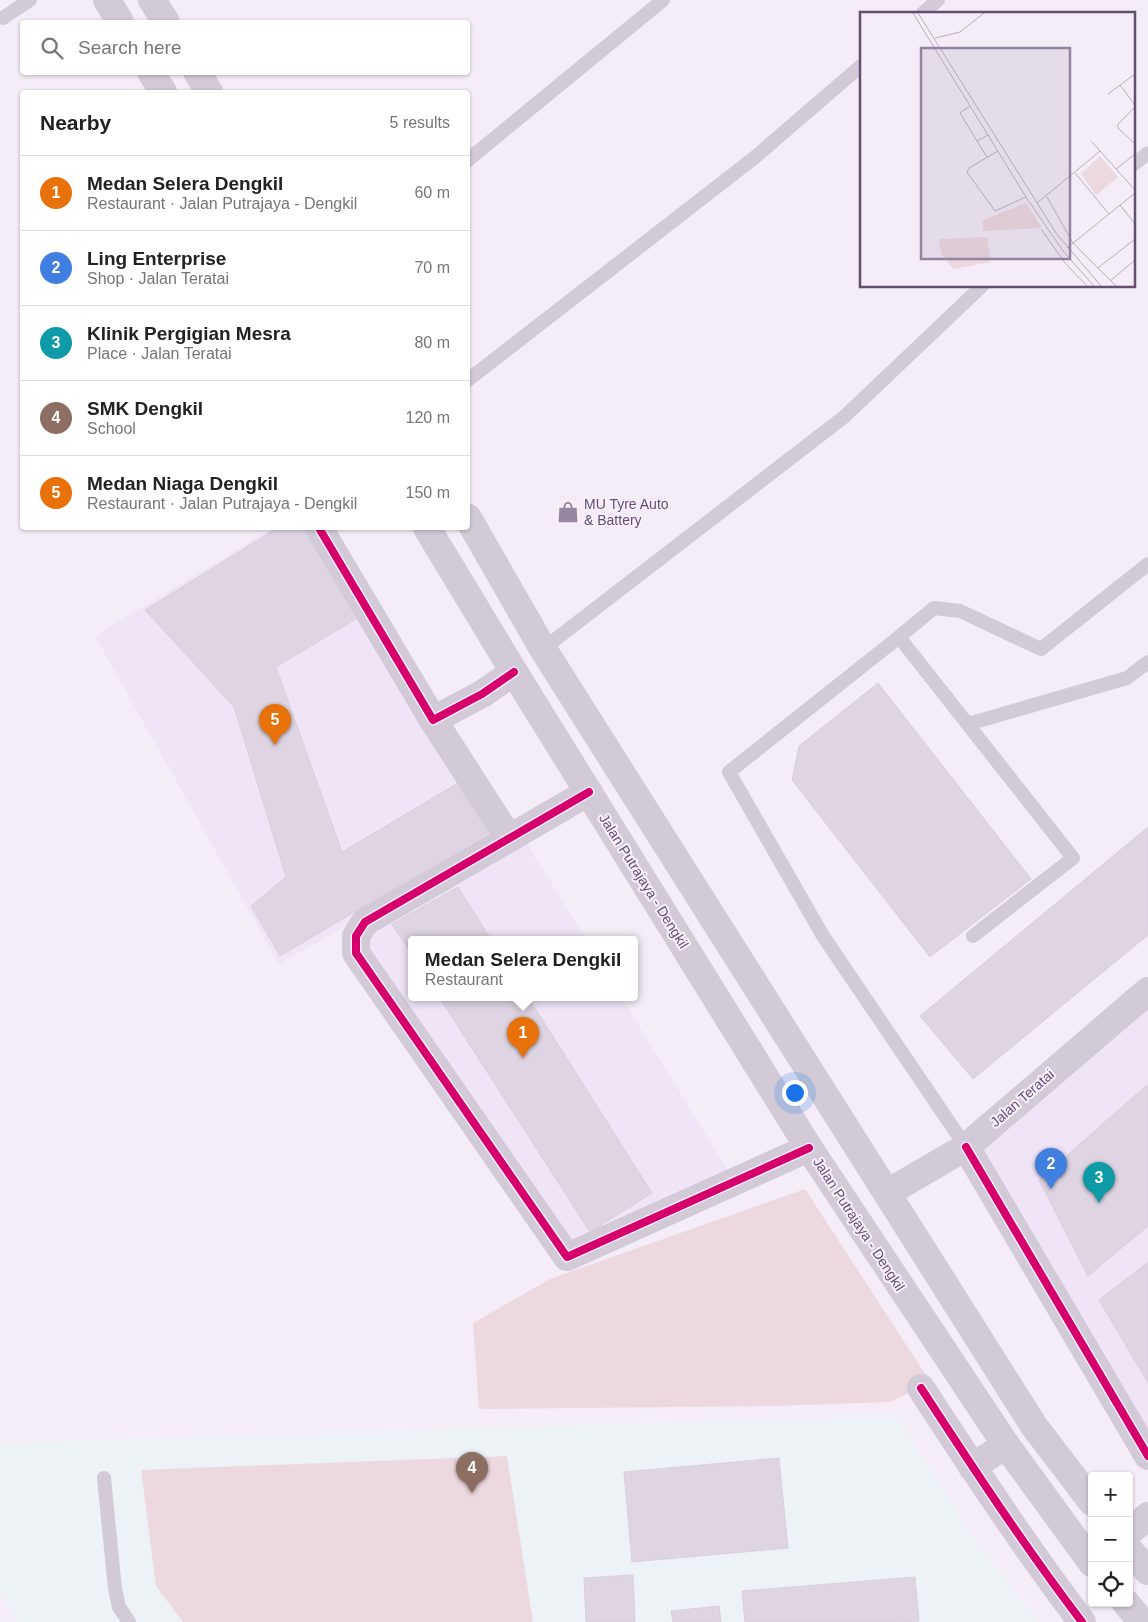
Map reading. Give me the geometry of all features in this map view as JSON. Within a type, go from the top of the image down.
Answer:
[{"type":"main road","points":[[107,0],[119,20]]},
{"type":"main road","points":[[152,0],[165,20]]},
{"type":"main road","points":[[152,75],[162,90]]},
{"type":"main road","points":[[199,75],[208,90]]},
{"type":"main road","points":[[470,521],[543,649],[1034,1426],[1088,1497]]},
{"type":"main road","points":[[320,530],[433,720],[509,838]]},
{"type":"main road","name":"Jalan Putrajaya - Dengkil","points":[[428,530],[809,1148],[1006,1445],[1091,1562]]},
{"type":"main road","points":[[433,720],[482,694],[514,672]]},
{"type":"main road","points":[[589,792],[365,922],[356,936],[356,953],[567,1258],[809,1148]]},
{"type":"main road","name":"Jalan Teratai","points":[[887,1193],[966,1147],[1148,991]]},
{"type":"main road","points":[[966,1147],[1148,1456]]},
{"type":"main road","points":[[921,1388],[972,1467],[1082,1622]]},
{"type":"main road","points":[[972,1467],[1006,1445]]},
{"type":"main road","points":[[1133,1529],[1148,1516]]},
{"type":"main road","points":[[1133,1554],[1148,1571]]},
{"type":"main road","points":[[1129,1607],[1142,1622]]},
{"type":"lane","points":[[3,18],[30,0]]},
{"type":"lane","points":[[470,158],[663,0]]},
{"type":"lane","points":[[924,12],[938,0]]},
{"type":"lane","points":[[470,378],[754,158],[860,67]]},
{"type":"lane","points":[[1136,162],[1148,153]]},
{"type":"lane","points":[[543,649],[844,417],[980,288]]},
{"type":"lane","points":[[966,1147],[824,936],[729,772],[934,608],[960,611],[1041,649],[1148,564]]},
{"type":"lane","points":[[899,636],[1073,858],[973,936]]},
{"type":"lane","points":[[968,724],[1128,678],[1148,662]]},
{"type":"lane","points":[[104,1478],[115,1589],[119,1607],[128,1622]]},
{"type":"shaded area","points":[[270,530],[333,530],[584,936],[408,936],[408,1001],[623,1001],[729,1172],[572,1245],[349,924],[279,964],[95,636]]},
{"type":"shaded area","points":[[1148,1006],[1148,1435],[981,1146]]},
{"type":"shaded area","points":[[805,1189],[931,1383],[889,1402],[772,1406],[479,1409],[473,1323],[550,1279]]},
{"type":"shaded area","points":[[896,1415],[977,1543],[1038,1622],[18,1622],[0,1593],[0,1443]]},
{"type":"shaded area","points":[[507,1456],[533,1622],[183,1622],[156,1586],[141,1470]]},
{"type":"building","points":[[274,530],[309,530],[361,616],[276,667],[342,852],[458,783],[488,833],[280,956],[251,906],[286,877],[234,707],[145,610]]},
{"type":"building","points":[[878,683],[1031,879],[930,957],[792,780],[799,746]]},
{"type":"building","points":[[1148,827],[1148,935],[973,1079],[920,1016]]},
{"type":"building","points":[[458,887],[489,936],[408,936],[408,949],[392,924]]},
{"type":"building","points":[[442,1001],[531,1001],[652,1193],[590,1232]]},
{"type":"building","points":[[1148,1084],[1148,1226],[1088,1276],[1039,1180]]},
{"type":"building","points":[[1148,1262],[1148,1383],[1099,1300]]},
{"type":"building","points":[[779,1458],[788,1548],[632,1562],[624,1472]]},
{"type":"building","points":[[633,1575],[635,1622],[586,1622],[584,1578]]},
{"type":"building","points":[[915,1577],[919,1621],[745,1622],[742,1591]]},
{"type":"building","points":[[719,1606],[721,1622],[673,1622],[671,1611]]},
{"type":"cycle path","points":[[320,530],[433,720],[482,694],[514,672]]},
{"type":"cycle path","points":[[589,792],[365,922],[356,936],[356,953],[567,1257],[809,1148]]},
{"type":"cycle path","points":[[966,1147],[1148,1456]]},
{"type":"cycle path","points":[[921,1388],[1020,1536],[1082,1622]]},
{"type":"place","name":"MU Tyre Auto & Battery","points":[[568,512]]},
{"type":"place","name":"Medan Niaga Dengkil","points":[[275,745]]},
{"type":"place","name":"Medan Selera Dengkil","points":[[523,1058]]},
{"type":"place","name":"Ling Enterprise","points":[[1051,1189]]},
{"type":"place","name":"Klinik Pergigian Mesra","points":[[1099,1203]]},
{"type":"place","name":"SMK Dengkil","points":[[472,1493]]}]
